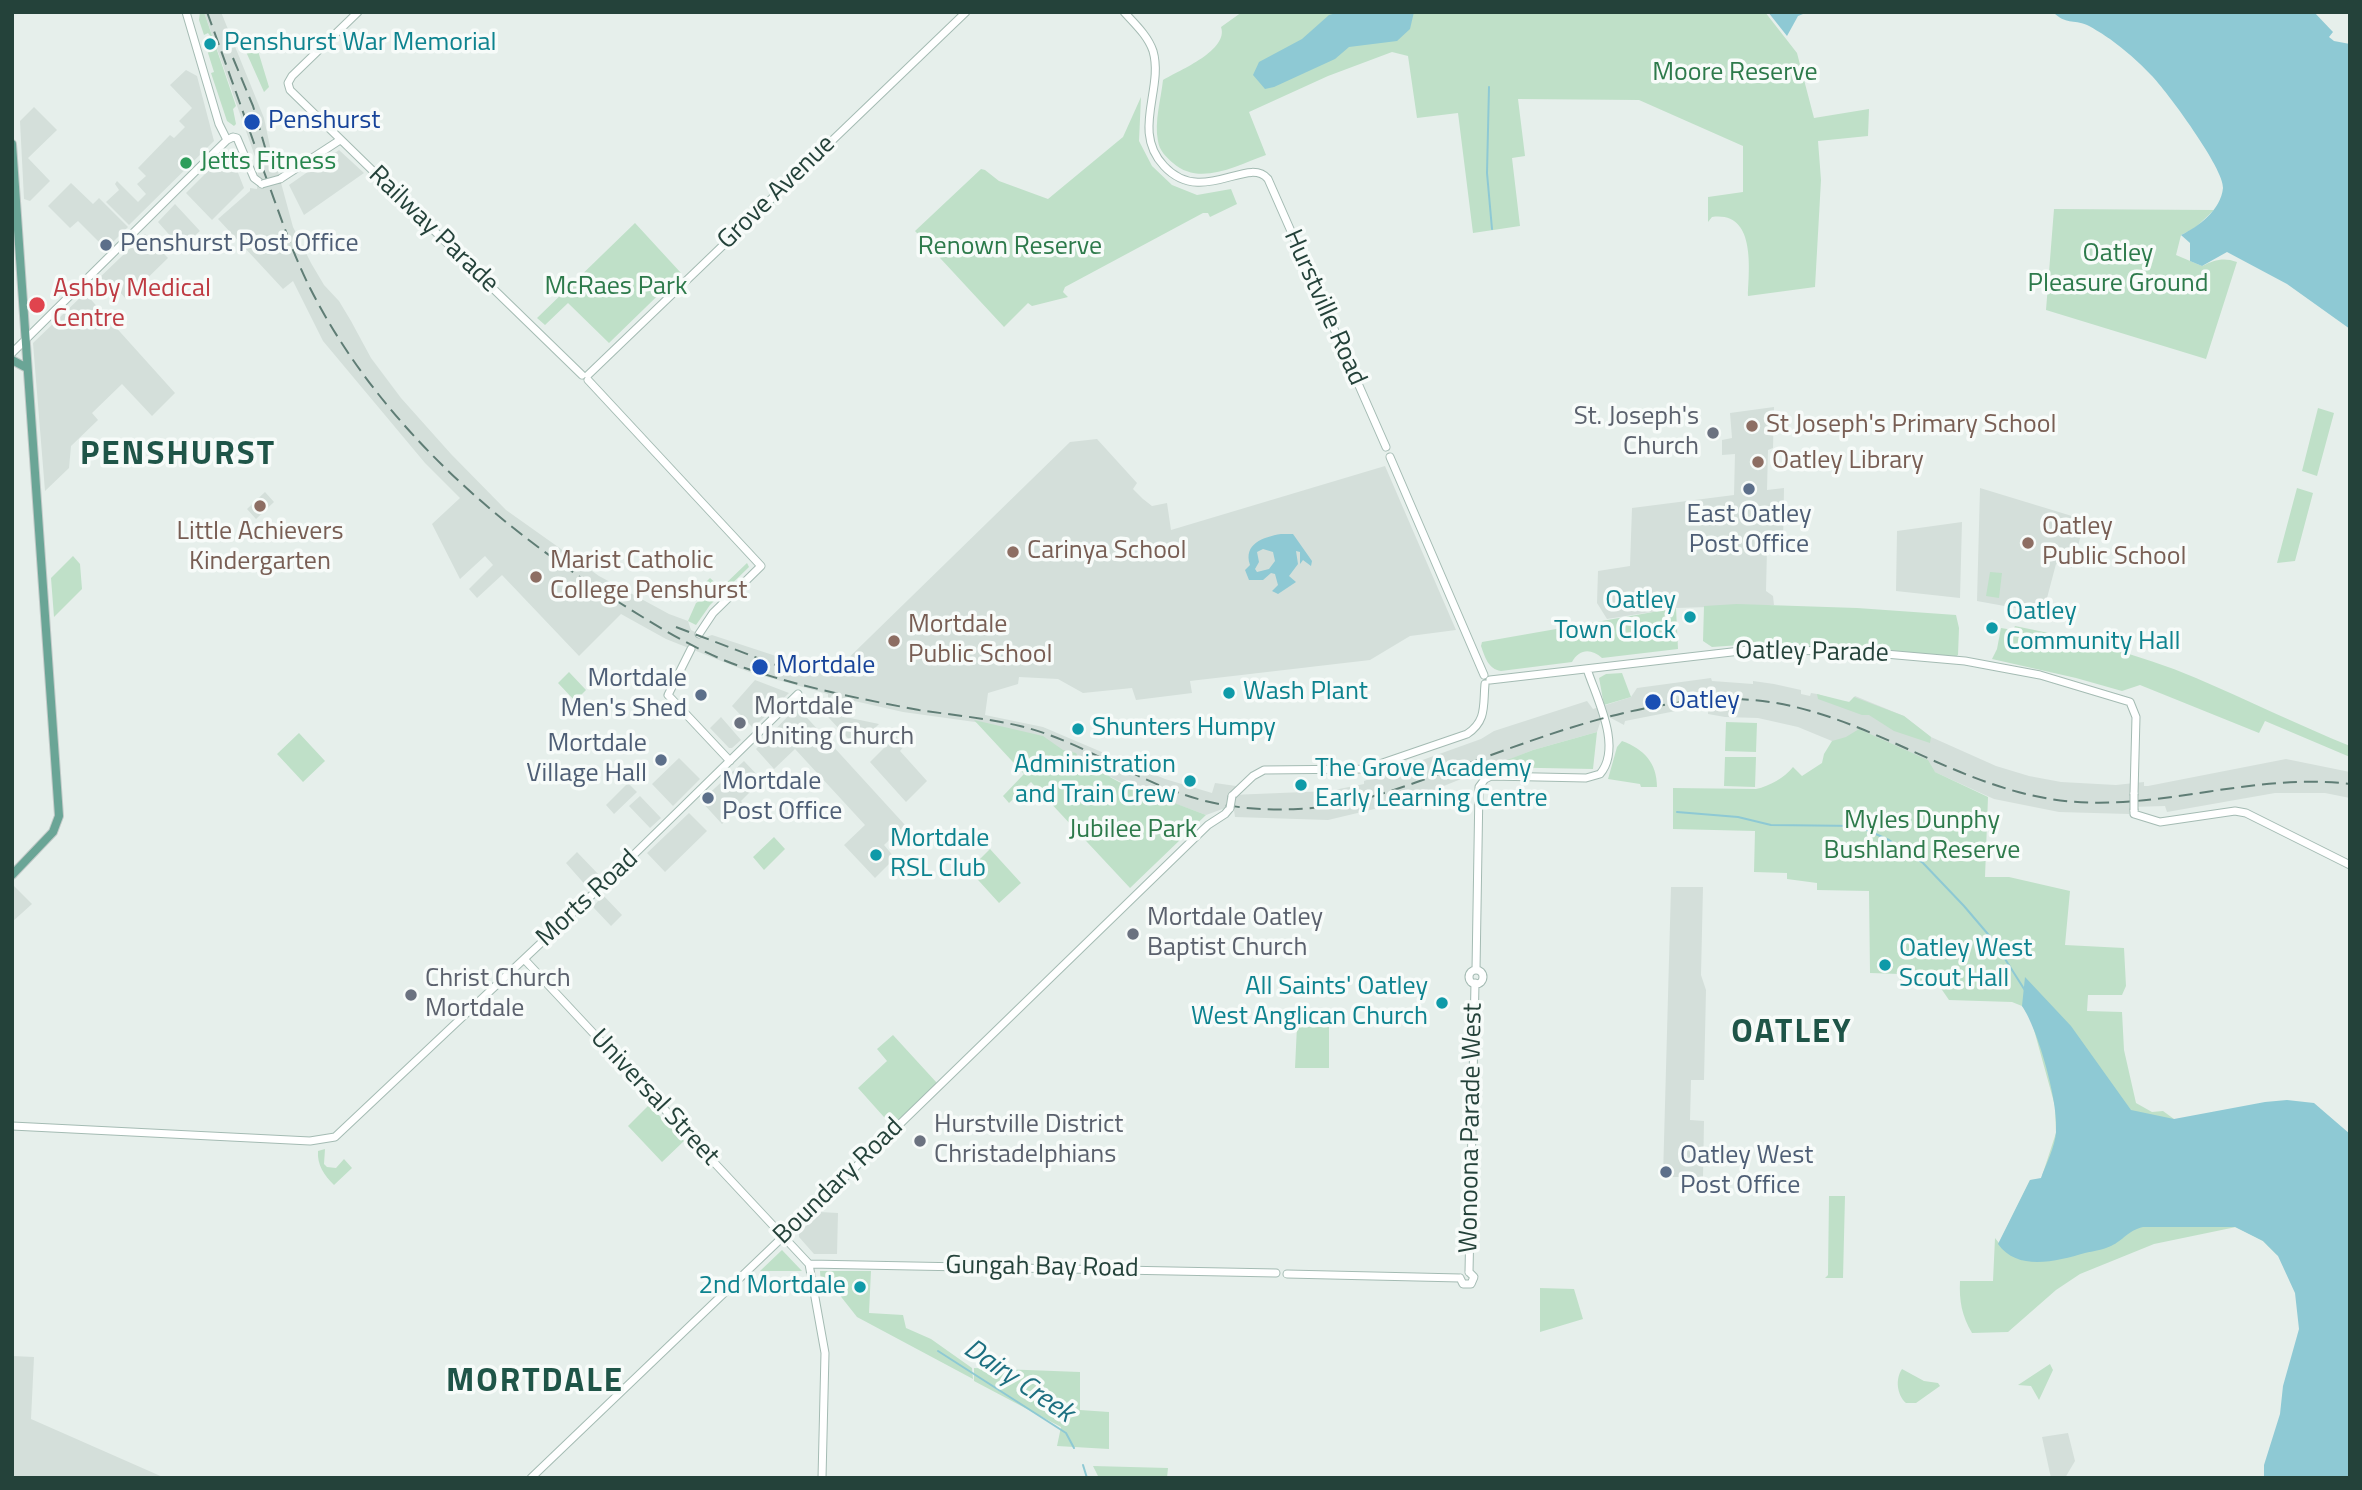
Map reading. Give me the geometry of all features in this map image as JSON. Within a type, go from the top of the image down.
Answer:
[{"type":"main road","points":[[12,144],[59,816],[53,832],[12,875]]},
{"type":"main road","points":[[12,360],[26,368]]},
{"type":"street","points":[[186,12],[219,124],[228,140]]},
{"type":"street","name":"Railway Parade","points":[[358,12],[293,75],[288,83],[291,92],[586,377],[761,566],[713,613],[699,634]]},
{"type":"street","name":"Grove Avenue","points":[[586,377],[966,12]]},
{"type":"street","name":"Hurstville Road","points":[[1124,12],[1147,37],[1153,52],[1155,67],[1148,125],[1154,150],[1164,167],[1179,178],[1198,183],[1226,180],[1250,171],[1260,172],[1268,179],[1386,447],[1384,455],[1390,457],[1486,679]]},
{"type":"street","points":[[12,353],[233,136],[237,138],[254,178],[262,184],[280,179],[340,140]]},
{"type":"street","points":[[691,649],[668,695],[730,761]]},
{"type":"street","name":"Oatley Parade","points":[[1486,679],[1759,649],[1851,650],[1965,661],[2040,675],[2130,702],[2136,717],[2134,812],[2151,821],[2160,822],[2235,811],[2246,813],[2350,865]]},
{"type":"street","name":"Wonoona Parade West","points":[[1469,1272],[1475,983],[1480,983],[1483,977],[1482,973],[1476,970],[1479,791],[1485,779],[1491,776],[1586,778],[1600,774],[1607,757],[1608,732],[1587,668]]},
{"type":"street","name":"Boundary Road","points":[[531,1478],[1208,825],[1225,814],[1230,808],[1232,796],[1253,776],[1264,770],[1366,769],[1467,734],[1483,716],[1486,679]]},
{"type":"street","name":"Morts Road","points":[[12,1126],[310,1141],[331,1139],[345,1130],[798,694]]},
{"type":"street","name":"Universal Street","points":[[524,959],[809,1264]]},
{"type":"street","points":[[809,1264],[825,1353],[822,1478]]},
{"type":"street","name":"Gungah Bay Road","points":[[809,1264],[1276,1273],[1278,1279],[1282,1280],[1287,1274],[1460,1278]]},
{"type":"street","points":[[1469,1272],[1474,1277],[1471,1284],[1463,1284],[1460,1278],[1463,1273],[1469,1272]]},
{"type":"shaded area","points":[[204,12],[221,12],[264,118],[293,227],[311,263],[324,285],[339,301],[371,358],[401,398],[451,454],[506,510],[599,576],[669,614],[688,621],[691,630],[706,637],[712,635],[785,659],[783,666],[798,672],[801,668],[830,676],[1070,442],[1097,439],[1137,483],[1133,489],[1143,499],[1152,506],[1167,503],[1171,530],[1385,466],[1456,630],[1410,636],[1370,660],[1190,681],[1192,693],[1136,700],[1132,688],[1083,693],[1058,679],[1019,677],[1018,684],[988,693],[985,715],[1043,727],[1165,779],[1212,793],[1215,783],[1236,786],[1231,795],[1329,791],[1364,784],[1364,781],[1481,739],[1494,731],[1587,701],[1593,709],[1631,697],[1637,688],[1711,678],[1712,681],[1774,684],[1801,690],[1801,694],[1817,694],[1841,701],[1850,702],[1855,696],[1904,716],[1931,737],[1996,766],[2029,776],[2061,782],[2116,785],[2144,782],[2144,786],[2148,786],[2286,759],[2350,772],[2350,798],[2325,793],[2275,793],[2167,812],[2165,806],[2131,807],[2129,814],[2059,812],[1994,799],[1862,739],[1844,746],[1798,727],[1758,718],[1708,714],[1708,709],[1691,708],[1625,721],[1624,725],[1609,717],[1601,720],[1597,732],[1533,750],[1404,802],[1328,820],[1235,817],[1234,810],[1228,807],[1206,815],[1138,790],[1039,743],[975,722],[903,712],[841,698],[836,700],[836,696],[832,695],[828,698],[828,694],[749,672],[666,639],[621,614],[579,656],[502,575],[477,598],[469,589],[493,565],[485,556],[460,579],[432,524],[460,498],[425,463],[323,341],[293,281],[283,289],[218,219],[250,191],[250,188],[257,189],[258,165]]},
{"type":"shaded area","points":[[186,70],[197,76],[214,141],[129,225],[106,202],[119,190],[115,184],[117,181],[138,202],[146,194],[137,184],[146,176],[138,168],[170,135],[174,138],[185,127],[179,121],[192,108],[170,85]]},
{"type":"shaded area","points":[[34,107],[57,130],[28,158],[50,181],[30,201],[24,199],[20,121]]},
{"type":"shaded area","points":[[229,150],[244,188],[212,220],[186,193]]},
{"type":"shaded area","points":[[339,150],[364,173],[304,215],[289,185]]},
{"type":"shaded area","points":[[71,183],[93,204],[99,198],[128,227],[106,249],[78,221],[70,228],[48,206]]},
{"type":"shaded area","points":[[175,204],[200,231],[181,248],[158,222]]},
{"type":"shaded area","points":[[145,234],[168,258],[126,299],[111,282],[104,288],[96,281]]},
{"type":"shaded area","points":[[85,293],[175,393],[152,416],[122,384],[92,413],[98,420],[71,446],[69,468],[45,491],[33,343]]},
{"type":"shaded area","points":[[1774,407],[1773,448],[1768,450],[1767,490],[1784,488],[1783,546],[1767,548],[1766,591],[1773,596],[1774,605],[1676,608],[1607,619],[1597,603],[1598,571],[1630,566],[1632,508],[1734,495],[1735,454],[1722,455],[1722,440],[1732,438],[1730,413]]},
{"type":"shaded area","name":"Oatley Public School","points":[[1980,488],[2085,520],[2072,568],[2056,564],[2043,613],[1977,601]]},
{"type":"shaded area","name":"Little Achievers Kindergarten","points":[[265,492],[274,502],[256,519],[247,509]]},
{"type":"shaded area","points":[[1962,522],[1960,598],[1896,591],[1897,531]]},
{"type":"shaded area","points":[[755,680],[789,693],[753,728],[732,706]]},
{"type":"shaded area","points":[[795,709],[799,709],[905,825],[884,845],[895,858],[875,878],[844,845],[865,825],[795,749],[774,769],[756,749]]},
{"type":"shaded area","points":[[831,714],[879,724],[856,747],[828,717]]},
{"type":"shaded area","points":[[721,717],[741,740],[732,748],[710,728]]},
{"type":"shaded area","points":[[896,736],[905,745],[900,751],[927,781],[906,802],[870,762]]},
{"type":"shaded area","points":[[679,758],[700,779],[673,806],[652,784]]},
{"type":"shaded area","points":[[744,761],[762,780],[722,824],[701,801]]},
{"type":"shaded area","points":[[628,783],[637,792],[614,814],[606,805]]},
{"type":"shaded area","points":[[640,796],[661,818],[650,828],[629,806]]},
{"type":"shaded area","points":[[689,813],[707,831],[665,872],[647,853]]},
{"type":"shaded area","points":[[577,852],[600,876],[588,888],[566,863]]},
{"type":"shaded area","points":[[12,886],[32,904],[12,922]]},
{"type":"shaded area","points":[[1671,887],[1703,887],[1701,975],[1706,990],[1704,1080],[1691,1080],[1690,1120],[1704,1121],[1703,1177],[1663,1177]]},
{"type":"shaded area","points":[[603,895],[622,915],[611,926],[593,907]]},
{"type":"shaded area","points":[[820,1212],[838,1213],[837,1254],[814,1254],[799,1237],[799,1233]]},
{"type":"shaded area","points":[[12,1356],[34,1357],[31,1419],[165,1478],[12,1478]]},
{"type":"shaded area","points":[[2068,1433],[2075,1461],[2065,1478],[2051,1478],[2042,1437]]},
{"type":"green space","points":[[200,12],[204,12],[236,106],[233,109],[236,124],[234,126],[227,121],[211,73],[214,72],[208,53],[212,40],[208,33],[204,35],[199,20]]},
{"type":"green space","name":"Moore Reserve","points":[[1242,12],[1765,12],[1797,53],[1814,118],[1869,109],[1868,136],[1818,141],[1821,180],[1815,287],[1748,296],[1749,257],[1743,232],[1736,223],[1726,218],[1712,217],[1708,222],[1708,197],[1743,192],[1743,146],[1639,100],[1518,99],[1525,156],[1512,158],[1520,226],[1473,233],[1458,113],[1417,118],[1408,56],[1392,52],[1328,76],[1249,112],[1266,155],[1219,172],[1207,174],[1184,170],[1168,158],[1159,144],[1157,118],[1163,80],[1211,51],[1222,35],[1221,27]]},
{"type":"green space","points":[[255,41],[269,87],[264,92],[243,45]]},
{"type":"green space","name":"Renown Reserve","points":[[1141,97],[1139,141],[1152,166],[1172,185],[1197,195],[1231,189],[1237,204],[1210,217],[1208,213],[1203,213],[1065,287],[1063,292],[1068,297],[1032,306],[1028,303],[1004,327],[915,231],[981,169],[999,181],[1048,199],[1123,137]]},
{"type":"green space","name":"Oatley Pleasure Ground","points":[[2054,209],[2214,210],[2195,228],[2181,235],[2176,255],[2202,266],[2219,260],[2237,262],[2206,359],[2046,310]]},
{"type":"green space","name":"McRaes Park","points":[[635,223],[681,273],[609,343],[568,303],[545,325],[537,318]]},
{"type":"green space","points":[[2318,408],[2334,413],[2317,476],[2302,471]]},
{"type":"green space","points":[[2297,488],[2313,493],[2295,561],[2277,563]]},
{"type":"green space","points":[[73,556],[80,564],[82,589],[54,617],[51,578]]},
{"type":"green space","points":[[747,563],[749,567],[710,605],[696,625],[688,621],[696,603],[703,599],[693,595],[710,578],[721,588]]},
{"type":"green space","points":[[1990,572],[2002,573],[1999,598],[1986,596]]},
{"type":"green space","points":[[1737,604],[1956,615],[1959,628],[1958,655],[1954,658],[1768,643],[1712,647],[1703,641],[1704,606]]},
{"type":"green space","points":[[1676,608],[1678,649],[1602,658],[1586,651],[1578,654],[1572,662],[1501,671],[1490,665],[1481,646],[1482,642]]},
{"type":"green space","points":[[2015,626],[2107,648],[2174,669],[2350,746],[2350,757],[2265,721],[2259,733],[2140,685],[2122,691],[1992,659],[2001,628],[2013,630]]},
{"type":"green space","points":[[569,672],[586,690],[575,701],[558,683]]},
{"type":"green space","points":[[1622,673],[1631,697],[1604,705],[1599,678],[1606,674]]},
{"type":"green space","points":[[1817,694],[1849,702],[1854,697],[1904,716],[1931,737],[1930,743],[1894,731],[1869,715],[1818,699]]},
{"type":"green space","name":"Jubilee Park","points":[[974,720],[1043,736],[1063,750],[1076,753],[1078,757],[1099,767],[1119,782],[1206,815],[1130,888],[1031,782],[1009,803],[1003,796],[1024,774]]},
{"type":"green space","points":[[1726,722],[1757,723],[1756,752],[1725,751]]},
{"type":"green space","name":"Myles Dunphy Bushland Reserve","points":[[1859,729],[1928,760],[1935,772],[1988,797],[1985,877],[2009,877],[2070,891],[2065,945],[2124,948],[2126,986],[2122,995],[2088,995],[2087,1011],[2122,1012],[2124,1050],[2136,1103],[2152,1112],[2163,1111],[2174,1119],[2278,1256],[2263,1241],[2236,1227],[2154,1244],[2080,1274],[2056,1290],[2008,1332],[1972,1333],[1962,1308],[1960,1281],[1993,1281],[1995,1238],[1999,1243],[2030,1180],[2041,1179],[2056,1133],[2055,1106],[2031,1019],[2022,1006],[2012,1002],[1949,1000],[1938,984],[1900,982],[1900,974],[1870,973],[1869,891],[1817,890],[1817,883],[1787,879],[1787,873],[1754,872],[1755,831],[1673,829],[1673,788],[1756,789],[1776,781],[1793,767],[1802,776],[1822,763],[1832,741]]},
{"type":"green space","points":[[1597,732],[1593,769],[1489,767],[1533,750]]},
{"type":"green space","points":[[299,733],[325,761],[303,782],[277,754]]},
{"type":"green space","points":[[1622,741],[1637,748],[1648,758],[1655,771],[1657,787],[1641,787],[1640,784],[1608,779],[1617,747]]},
{"type":"green space","points":[[1725,757],[1756,757],[1755,787],[1724,786]]},
{"type":"green space","points":[[774,837],[785,849],[764,870],[753,857]]},
{"type":"green space","points":[[990,849],[1021,883],[999,903],[969,870]]},
{"type":"green space","points":[[1297,1026],[1329,1027],[1329,1068],[1295,1068]]},
{"type":"green space","points":[[893,1035],[937,1083],[892,1126],[858,1088],[887,1061],[877,1049]]},
{"type":"green space","points":[[649,1105],[684,1141],[662,1162],[628,1126]]},
{"type":"green space","points":[[325,1149],[324,1164],[327,1167],[336,1168],[344,1159],[352,1168],[334,1185],[324,1174],[319,1161],[318,1151]]},
{"type":"green space","points":[[1829,1196],[1845,1196],[1843,1278],[1825,1278],[1828,1275]]},
{"type":"green space","points":[[782,1250],[802,1271],[760,1271]]},
{"type":"green space","points":[[820,1271],[871,1271],[869,1313],[903,1315],[906,1328],[931,1339],[972,1368],[973,1379],[857,1317],[831,1284],[821,1284]]},
{"type":"green space","points":[[1540,1288],[1574,1289],[1583,1319],[1540,1332]]},
{"type":"green space","points":[[2050,1364],[2053,1370],[2039,1400],[2031,1386],[2018,1385]]},
{"type":"green space","points":[[974,1368],[1080,1372],[1080,1410],[1109,1412],[1109,1449],[1057,1446],[1061,1427],[974,1381]]},
{"type":"green space","points":[[1902,1369],[1940,1386],[1916,1403],[1906,1403],[1898,1387],[1898,1377]]},
{"type":"green space","points":[[1093,1466],[1168,1468],[1167,1478],[1099,1478]]},
{"type":"water","points":[[1340,12],[1414,12],[1410,29],[1397,41],[1349,47],[1335,59],[1265,89],[1253,75],[1259,62],[1302,39],[1329,15]]},
{"type":"water","points":[[1768,12],[1808,12],[1798,16],[1787,36]]},
{"type":"water","points":[[2053,12],[2314,12],[2333,32],[2329,37],[2334,41],[2350,44],[2350,329],[2287,284],[2227,252],[2202,266],[2190,261],[2190,243],[2181,235],[2201,222],[2218,204],[2223,188],[2215,165],[2181,113],[2142,65],[2096,30],[2082,23],[2062,19]]},
{"type":"water","points":[[1293,534],[1312,561],[1311,566],[1303,560],[1300,564],[1300,552],[1296,551],[1298,564],[1289,576],[1296,582],[1278,594],[1272,591],[1278,585],[1275,574],[1271,573],[1263,580],[1249,580],[1245,570],[1250,565],[1249,552],[1252,547],[1274,535]],"holes":[[[1263,549],[1273,552],[1275,561],[1269,569],[1257,572],[1257,552]]]},
{"type":"water","points":[[2025,977],[2071,1026],[2131,1110],[2174,1119],[2287,1100],[2314,1103],[2350,1134],[2350,1477],[2264,1478],[2264,1465],[2280,1414],[2283,1386],[2299,1329],[2295,1293],[2278,1256],[2263,1241],[2235,1227],[2143,1227],[2105,1249],[2038,1262],[2016,1258],[2006,1253],[1998,1244],[2030,1180],[2041,1178],[2056,1132],[2054,1103],[2046,1067],[2022,1006]]},
{"type":"waterway","points":[[1489,87],[1487,173],[1492,229]]},
{"type":"waterway","points":[[1677,812],[1738,817],[1771,825],[1858,826],[1889,840],[1923,863],[1964,906],[1993,940],[2026,992]]},
{"type":"waterway","name":"Dairy Creek","points":[[938,1351],[1066,1433],[1074,1448]]},
{"type":"waterway","name":"Dairy Creek","points":[[1083,1465],[1087,1478]]},
{"type":"railway","points":[[207,12],[303,274],[338,337],[370,383],[405,426],[485,504],[528,540],[574,573],[665,631],[745,668],[853,697],[1020,726],[1062,740],[1185,795],[1212,803],[1255,809],[1319,807],[1360,800],[1592,721],[1660,706],[1730,699],[1773,702],[1813,712],[1852,725],[1965,774],[2004,788],[2045,798],[2122,802],[2273,783],[2350,784]]},
{"type":"railway","points":[[233,58],[253,106],[267,154]]},
{"type":"railway","points":[[676,627],[797,673]]},
{"type":"place","name":"Penshurst War Memorial","points":[[210,44]]},
{"type":"place","name":"Penshurst","points":[[252,122]]},
{"type":"place","name":"Jetts Fitness","points":[[186,163]]},
{"type":"place","name":"Penshurst Post Office","points":[[106,245]]},
{"type":"place","name":"Ashby Medical Centre","points":[[37,305]]},
{"type":"place","name":"St Joseph's Primary School","points":[[1752,426]]},
{"type":"place","name":"St. Joseph's Church","points":[[1713,433]]},
{"type":"place","name":"Oatley Library","points":[[1758,462]]},
{"type":"place","name":"East Oatley Post Office","points":[[1749,489]]},
{"type":"place","name":"Little Achievers Kindergarten","points":[[260,506]]},
{"type":"place","name":"Oatley Public School","points":[[2028,543]]},
{"type":"place","name":"Carinya School","points":[[1013,552]]},
{"type":"place","name":"Marist Catholic College Penshurst","points":[[536,577]]},
{"type":"place","name":"Oatley Town Clock","points":[[1690,617]]},
{"type":"place","name":"Oatley Community Hall","points":[[1992,628]]},
{"type":"place","name":"Mortdale Public School","points":[[894,641]]},
{"type":"place","name":"Mortdale","points":[[760,667]]},
{"type":"place","name":"Wash Plant","points":[[1229,693]]},
{"type":"place","name":"Mortdale Men's Shed","points":[[701,695]]},
{"type":"place","name":"Oatley","points":[[1653,702]]},
{"type":"place","name":"Mortdale Uniting Church","points":[[740,723]]},
{"type":"place","name":"Shunters Humpy","points":[[1078,729]]},
{"type":"place","name":"Mortdale Village Hall","points":[[661,760]]},
{"type":"place","name":"Administration and Train Crew","points":[[1190,781]]},
{"type":"place","name":"The Grove Academy Early Learning Centre","points":[[1301,785]]},
{"type":"place","name":"Mortdale Post Office","points":[[708,798]]},
{"type":"place","name":"Mortdale RSL Club","points":[[876,855]]},
{"type":"place","name":"Mortdale Oatley Baptist Church","points":[[1133,934]]},
{"type":"place","name":"Oatley West Scout Hall","points":[[1885,965]]},
{"type":"place","name":"Christ Church Mortdale","points":[[411,995]]},
{"type":"place","name":"All Saints' Oatley West Anglican Church","points":[[1442,1003]]},
{"type":"place","name":"Hurstville District Christadelphians","points":[[920,1141]]},
{"type":"place","name":"Oatley West Post Office","points":[[1666,1172]]},
{"type":"place","name":"2nd Mortdale","points":[[860,1287]]},
{"type":"district","name":"PENSHURST","points":[[178,456]]},
{"type":"district","name":"OATLEY","points":[[1792,1034]]},
{"type":"district","name":"MORTDALE","points":[[535,1383]]}]
